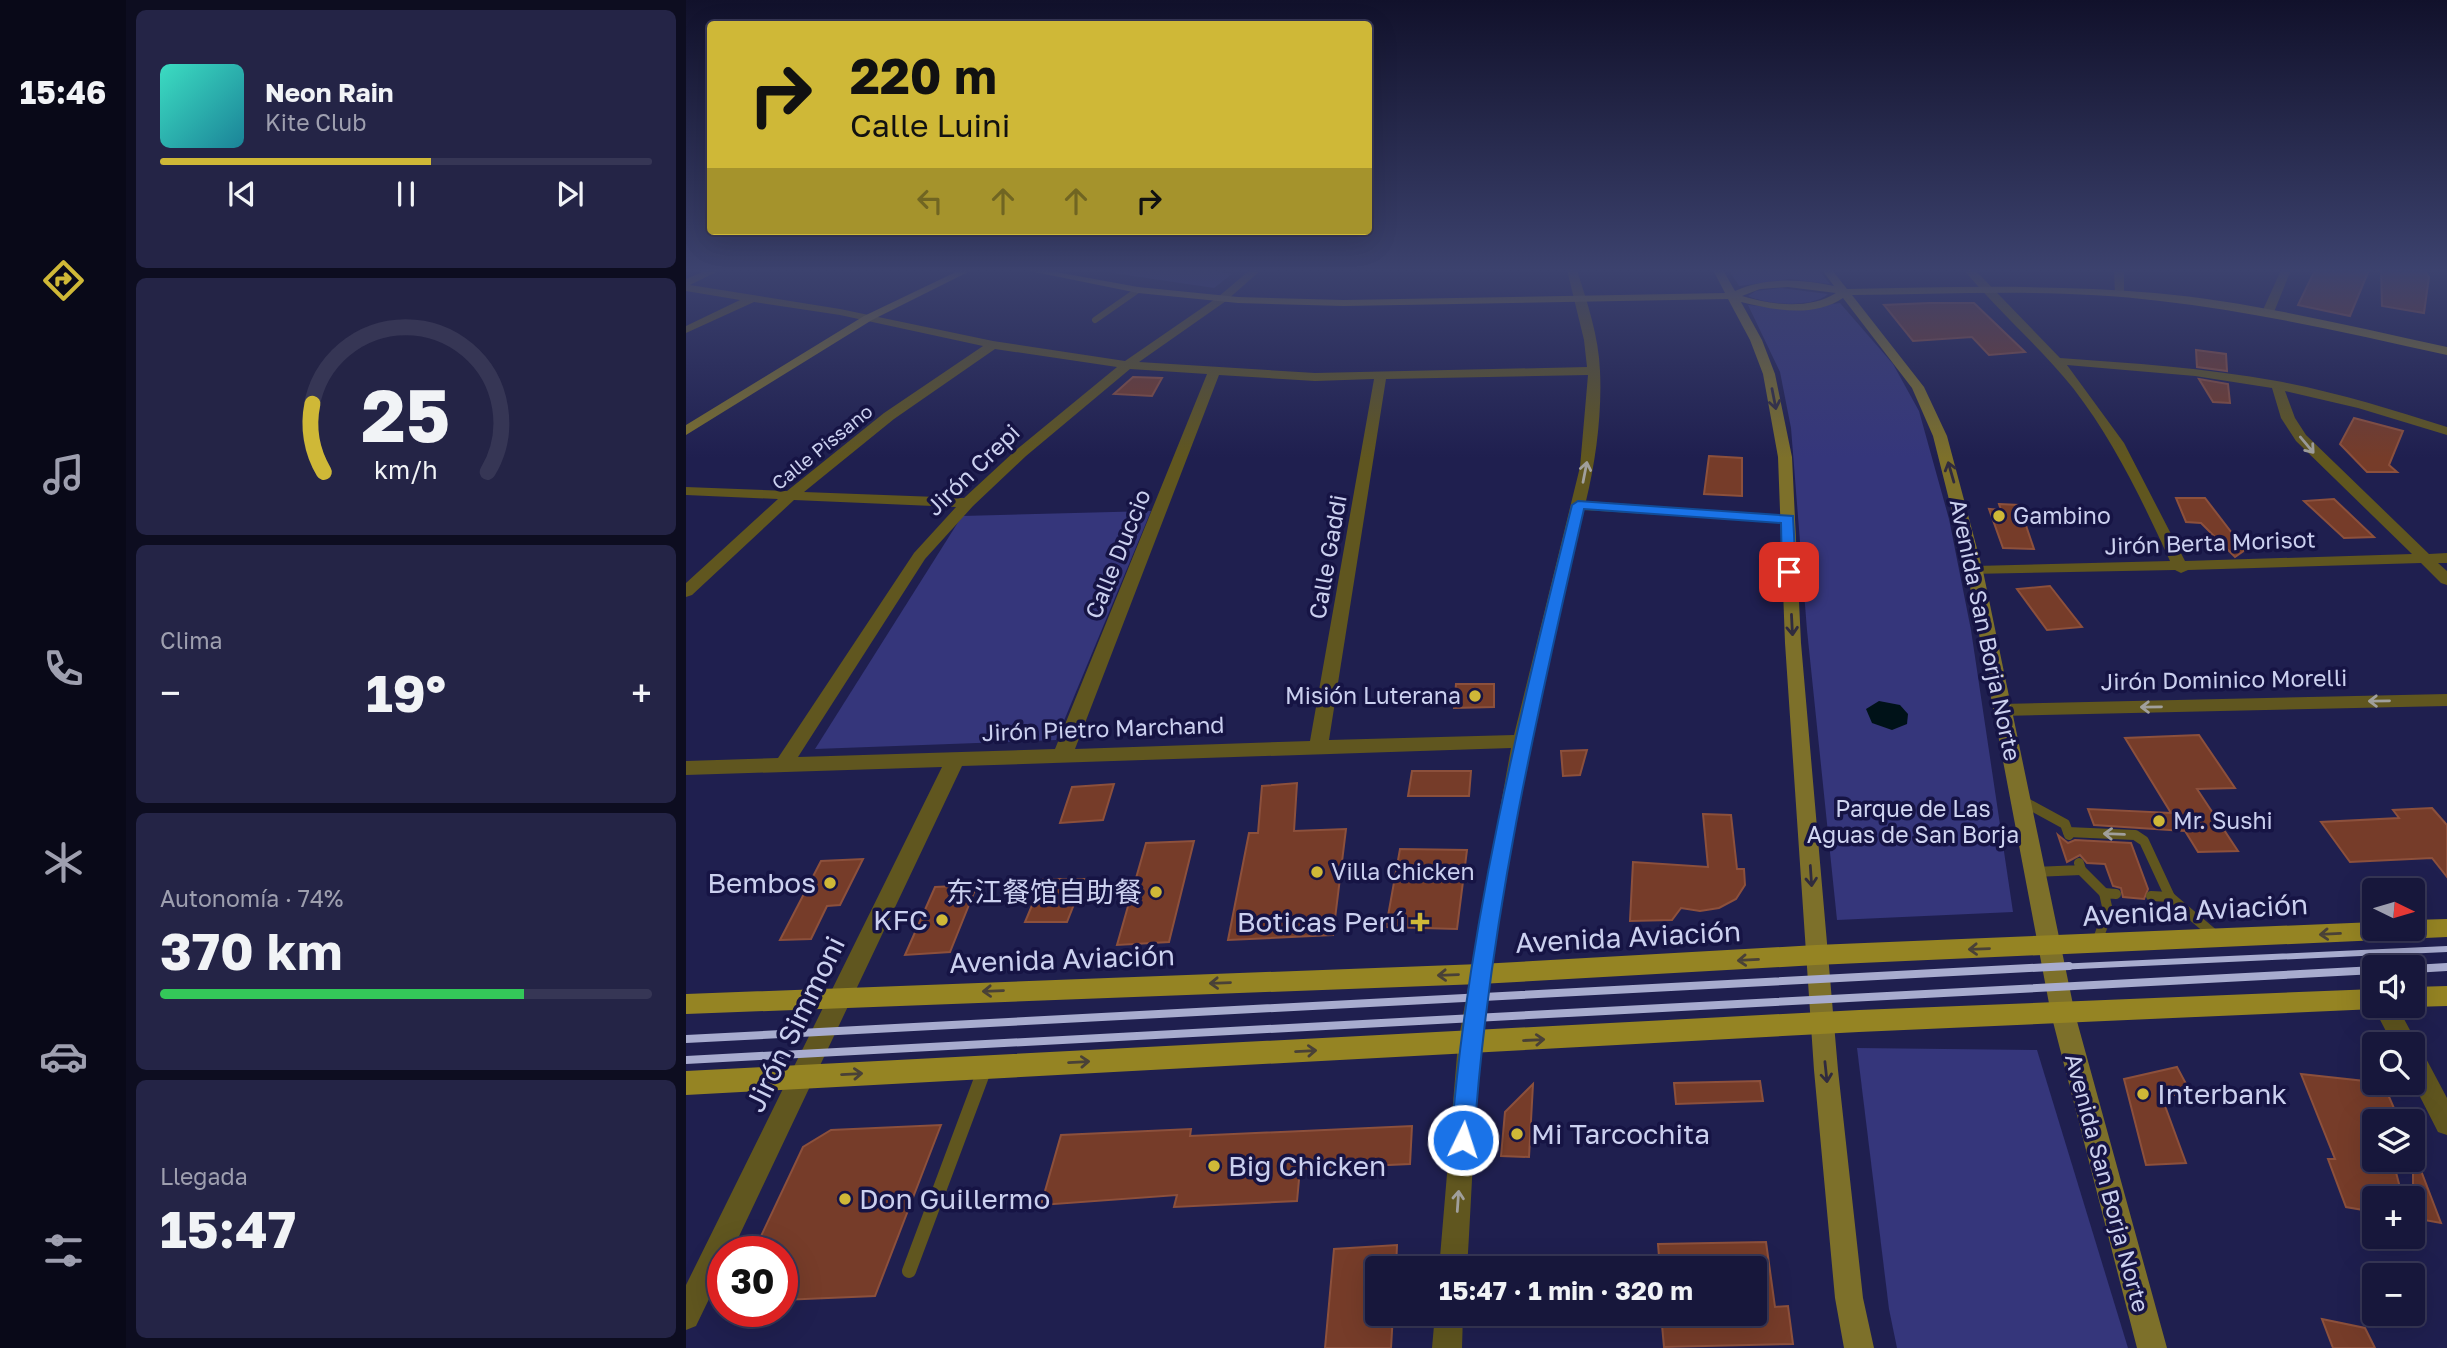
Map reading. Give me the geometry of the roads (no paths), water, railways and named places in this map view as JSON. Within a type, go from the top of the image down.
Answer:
[{"type":"main road","points":[[686,431],[844,333]]},
{"type":"main road","points":[[1752,333],[1769,374],[1785,457],[1793,643],[1816,955],[1849,1298],[1859,1348]]},
{"type":"main road","name":"Avenida San Borja Norte","points":[[1876,333],[1917,387],[1927,405],[1951,472],[1975,571],[2063,1014],[2152,1348]]},
{"type":"main road","points":[[2364,333],[2447,351]]},
{"type":"main road","name":"Avenida Aviación","points":[[686,1004],[841,996],[1480,974],[1816,955],[2447,928]]},
{"type":"main road","points":[[2425,997],[2447,996]]},
{"type":"main road","points":[[686,1083],[1822,1023],[2362,1000]]},
{"type":"street","points":[[937,333],[993,345],[1127,365],[1315,377],[1594,371]]},
{"type":"street","name":"Jirón Crepi","points":[[784,764],[919,556],[968,503],[1021,453],[1127,365],[1173,333]]},
{"type":"street","points":[[1454,1256],[1470,1043],[1480,974],[1522,741],[1587,467],[1594,371],[1587,333]]},
{"type":"street","points":[[2031,333],[2058,361],[2106,426],[2149,498],[2180,568]]},
{"type":"street","name":"Calle Pissano","points":[[686,593],[790,496],[889,416],[993,345]]},
{"type":"street","points":[[2058,361],[2160,368],[2277,385],[2349,401],[2447,431]]},
{"type":"street","name":"Calle Duccio","points":[[1063,754],[1215,370]]},
{"type":"street","name":"Calle Gaddi","points":[[1319,746],[1381,375]]},
{"type":"street","points":[[2277,385],[2288,418],[2301,438],[2447,580]]},
{"type":"street","points":[[686,491],[968,503]]},
{"type":"street","points":[[1578,505],[1788,519]]},
{"type":"street","name":"Jirón Berta Morisot","points":[[1975,571],[2180,568],[2447,558]]},
{"type":"street","name":"Jirón Dominico Morelli","points":[[2002,710],[2447,699]]},
{"type":"street","name":"Jirón Pietro Marchand","points":[[686,768],[1522,741]]},
{"type":"street","name":"Jirón Simmoni","points":[[686,1316],[956,758]]},
{"type":"street","points":[[2425,1082],[2447,1123]]},
{"type":"street","points":[[1447,1348],[1448,1326]]},
{"type":"lane","points":[[2019,799],[2065,824],[2069,834],[2135,835],[2140,838],[2170,897],[2219,939]]},
{"type":"lane","points":[[2033,873],[2080,866],[2110,894],[2108,911],[2096,945]]},
{"type":"lane","points":[[2151,896],[2170,897]]},
{"type":"lane","points":[[909,1271],[985,1067]]},
{"type":"railway","points":[[2035,968],[2447,949]]},
{"type":"railway","points":[[686,1039],[2069,966]]},
{"type":"railway","points":[[2425,968],[2447,967],[2431,968]]},
{"type":"railway","points":[[686,1060],[2362,971]]},
{"type":"place","name":"Gambino","points":[[1999,516]]},
{"type":"place","name":"Misión Luterana","points":[[1475,696]]},
{"type":"place","name":"Mr. Sushi","points":[[2159,821]]},
{"type":"place","name":"Villa Chicken","points":[[1317,872]]},
{"type":"place","name":"Bembos","points":[[830,883]]},
{"type":"place","name":"东江餐馆自助餐","points":[[1156,892]]},
{"type":"place","name":"KFC","points":[[942,920]]},
{"type":"place","name":"Boticas Perú","points":[[1420,922]]},
{"type":"place","name":"Interbank","points":[[2143,1094]]},
{"type":"place","name":"Mi Tarcochita","points":[[1517,1134]]},
{"type":"place","name":"Big Chicken","points":[[1214,1166]]},
{"type":"place","name":"Don Guillermo","points":[[845,1199]]},
{"type":"park label","name":"Parque de Las Aguas de San Borja","points":[[1913,822]]}]
